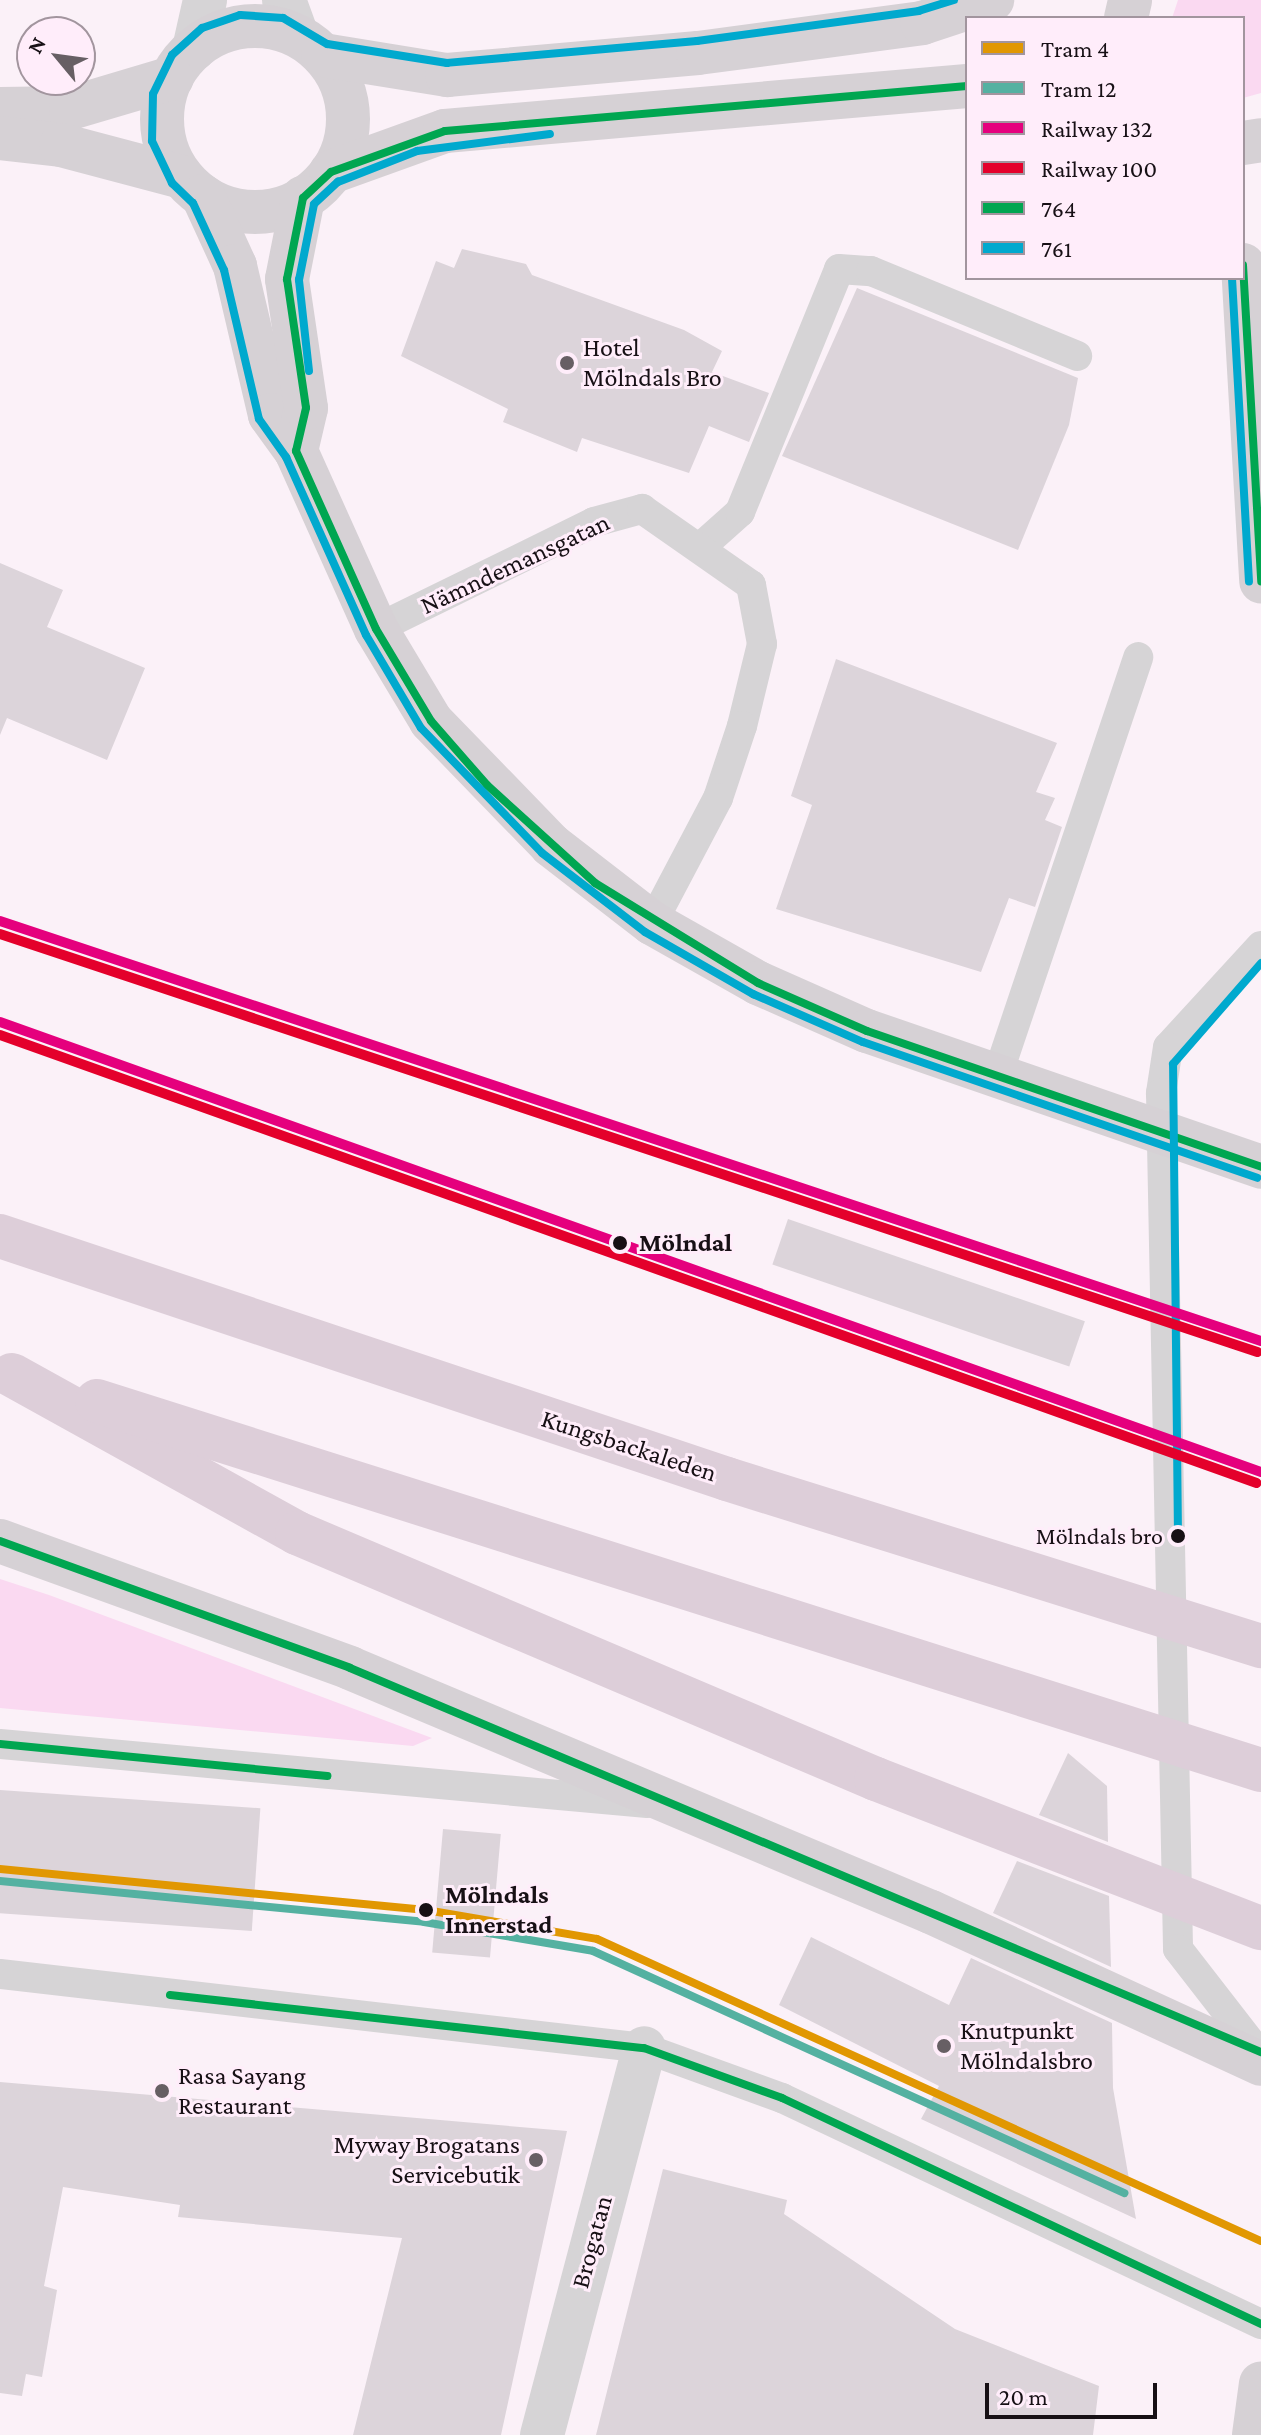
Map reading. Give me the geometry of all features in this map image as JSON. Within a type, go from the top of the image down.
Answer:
[{"type":"highway","name":"Kungsbackaleden","points":[[0,1236],[712,1474],[1261,1646]]},
{"type":"highway","points":[[6,1372],[1261,1770]]},
{"type":"highway","points":[[6,1372],[297,1533],[876,1779],[1261,1928]]},
{"type":"street","points":[[205,0],[162,118],[192,187],[235,266],[270,415],[296,451],[376,629],[431,721],[487,785],[652,923],[758,983],[997,1077],[1261,1167]]},
{"type":"street","points":[[0,109],[71,108],[183,63],[243,27],[301,30],[447,75],[992,0]]},
{"type":"street","points":[[296,451],[306,408],[287,279],[317,185],[347,112],[340,82],[301,30]]},
{"type":"street","points":[[0,138],[61,145],[192,187],[253,212],[445,131],[965,86]]},
{"type":"street","points":[[1244,280],[1261,581]]},
{"type":"street","points":[[0,1541],[350,1668],[1214,2038],[1261,2054]]},
{"type":"street","points":[[1214,2038],[1261,2064]]},
{"type":"street","name":"Brogatan","points":[[542,2435],[644,2048]]},
{"type":"street","points":[[1254,2435],[1261,2383]]},
{"type":"lane","points":[[702,546],[740,512],[839,269],[871,271],[1077,356]]},
{"type":"lane","name":"Nämndemansgatan","points":[[376,629],[594,522],[642,509],[702,546],[751,585],[762,644],[718,798],[652,923]]},
{"type":"lane","points":[[997,1077],[1138,657]]},
{"type":"lane","points":[[1261,946],[1168,1047],[1161,1093],[1178,1949],[1261,2054]]},
{"type":"lane","points":[[0,1744],[676,1805]]},
{"type":"lane","points":[[0,1974],[644,2048],[782,2098],[1261,2324]]},
{"type":"shaded area","points":[[1178,0],[1261,0],[1261,93],[1245,97],[1245,16],[1173,16]]},
{"type":"shaded area","points":[[0,1579],[432,1738],[413,1746],[0,1708]]},
{"type":"building","name":"Hotel Mölndals Bro","points":[[462,249],[526,264],[532,275],[684,330],[722,351],[712,372],[769,393],[749,442],[709,426],[689,473],[582,438],[577,452],[503,422],[508,409],[401,356],[436,261],[454,268]]},
{"type":"building","points":[[857,288],[1078,378],[1069,425],[1018,550],[782,456]]},
{"type":"building","points":[[0,563],[63,590],[47,627],[145,668],[107,760],[7,718],[0,735]]},
{"type":"building","points":[[836,659],[1057,743],[1036,792],[1055,798],[1045,820],[1062,827],[1035,907],[1009,898],[981,972],[776,909],[812,805],[791,796]]},
{"type":"building","points":[[788,1219],[1085,1321],[1069,1367],[772,1264]]},
{"type":"building","points":[[1068,1753],[1107,1786],[1108,1842],[1039,1815]]},
{"type":"building","points":[[0,1790],[260,1808],[252,1931],[0,1913]]},
{"type":"building","points":[[443,1829],[501,1834],[490,1958],[432,1953]]},
{"type":"building","points":[[1017,1861],[1109,1896],[1111,1967],[993,1913]]},
{"type":"building","name":"Knutpunkt Mölndalsbro","points":[[811,1937],[949,2005],[971,1958],[1112,2023],[1113,2088],[1136,2219],[921,2119],[939,2086],[779,2005]]},
{"type":"building","points":[[0,2082],[567,2131],[501,2435],[353,2435],[402,2238],[178,2217],[180,2205],[63,2187],[44,2286],[57,2290],[42,2377],[26,2374],[22,2396],[0,2393]]},
{"type":"building","points":[[663,2169],[787,2200],[784,2214],[955,2329],[1099,2386],[1093,2435],[596,2435]]},
{"type":"tram line","name":"4","points":[[0,1869],[426,1910],[597,1939],[1261,2241]]},
{"type":"tram line","name":"12","points":[[0,1881],[424,1922],[593,1951],[1124,2193]]},
{"type":"rail line","name":"132","points":[[0,921],[1261,1341]]},
{"type":"rail line","name":"100","points":[[0,934],[1257,1352]]},
{"type":"rail line","name":"132","points":[[0,1022],[1261,1472]]},
{"type":"rail line","name":"100","points":[[0,1035],[1257,1483]]},
{"type":"transit line","name":"761","points":[[954,0],[919,11],[697,41],[447,63],[327,44],[283,18],[240,15],[202,28],[172,55],[153,94],[152,141],[172,183],[193,203],[224,270],[259,419],[286,457],[366,635],[421,728],[542,853],[645,932],[753,994],[863,1042],[1257,1178]]},
{"type":"transit line","name":"764","points":[[303,198],[331,172],[445,131],[965,86]]},
{"type":"transit line","name":"761","points":[[309,371],[299,280],[314,204],[338,182],[417,151],[550,134]]},
{"type":"transit line","name":"764","points":[[303,198],[287,279],[306,408],[296,451],[376,629],[431,721],[487,785],[595,883],[758,983],[867,1031],[1261,1167]]},
{"type":"transit line","name":"761","points":[[1232,280],[1249,582]]},
{"type":"transit line","name":"764","points":[[1244,280],[1261,581]]},
{"type":"transit line","name":"761","points":[[1178,1536],[1173,1064],[1261,963]]},
{"type":"transit line","name":"764","points":[[0,1541],[350,1668],[1261,2052]]},
{"type":"transit line","name":"764","points":[[0,1744],[327,1776]]},
{"type":"transit line","name":"764","points":[[170,1995],[644,2048],[782,2098],[1261,2324]]},
{"type":"place","name":"Hotel Mölndals Bro","points":[[567,363]]},
{"type":"place","name":"Mölndal","points":[[620,1243]]},
{"type":"place","name":"Mölndals bro","points":[[1178,1536]]},
{"type":"place","name":"Mölndals Innerstad","points":[[426,1910]]},
{"type":"place","name":"Knutpunkt Mölndalsbro","points":[[944,2046]]},
{"type":"place","name":"Rasa Sayang Restaurant","points":[[162,2091]]},
{"type":"place","name":"Myway Brogatans Servicebutik","points":[[536,2160]]}]
